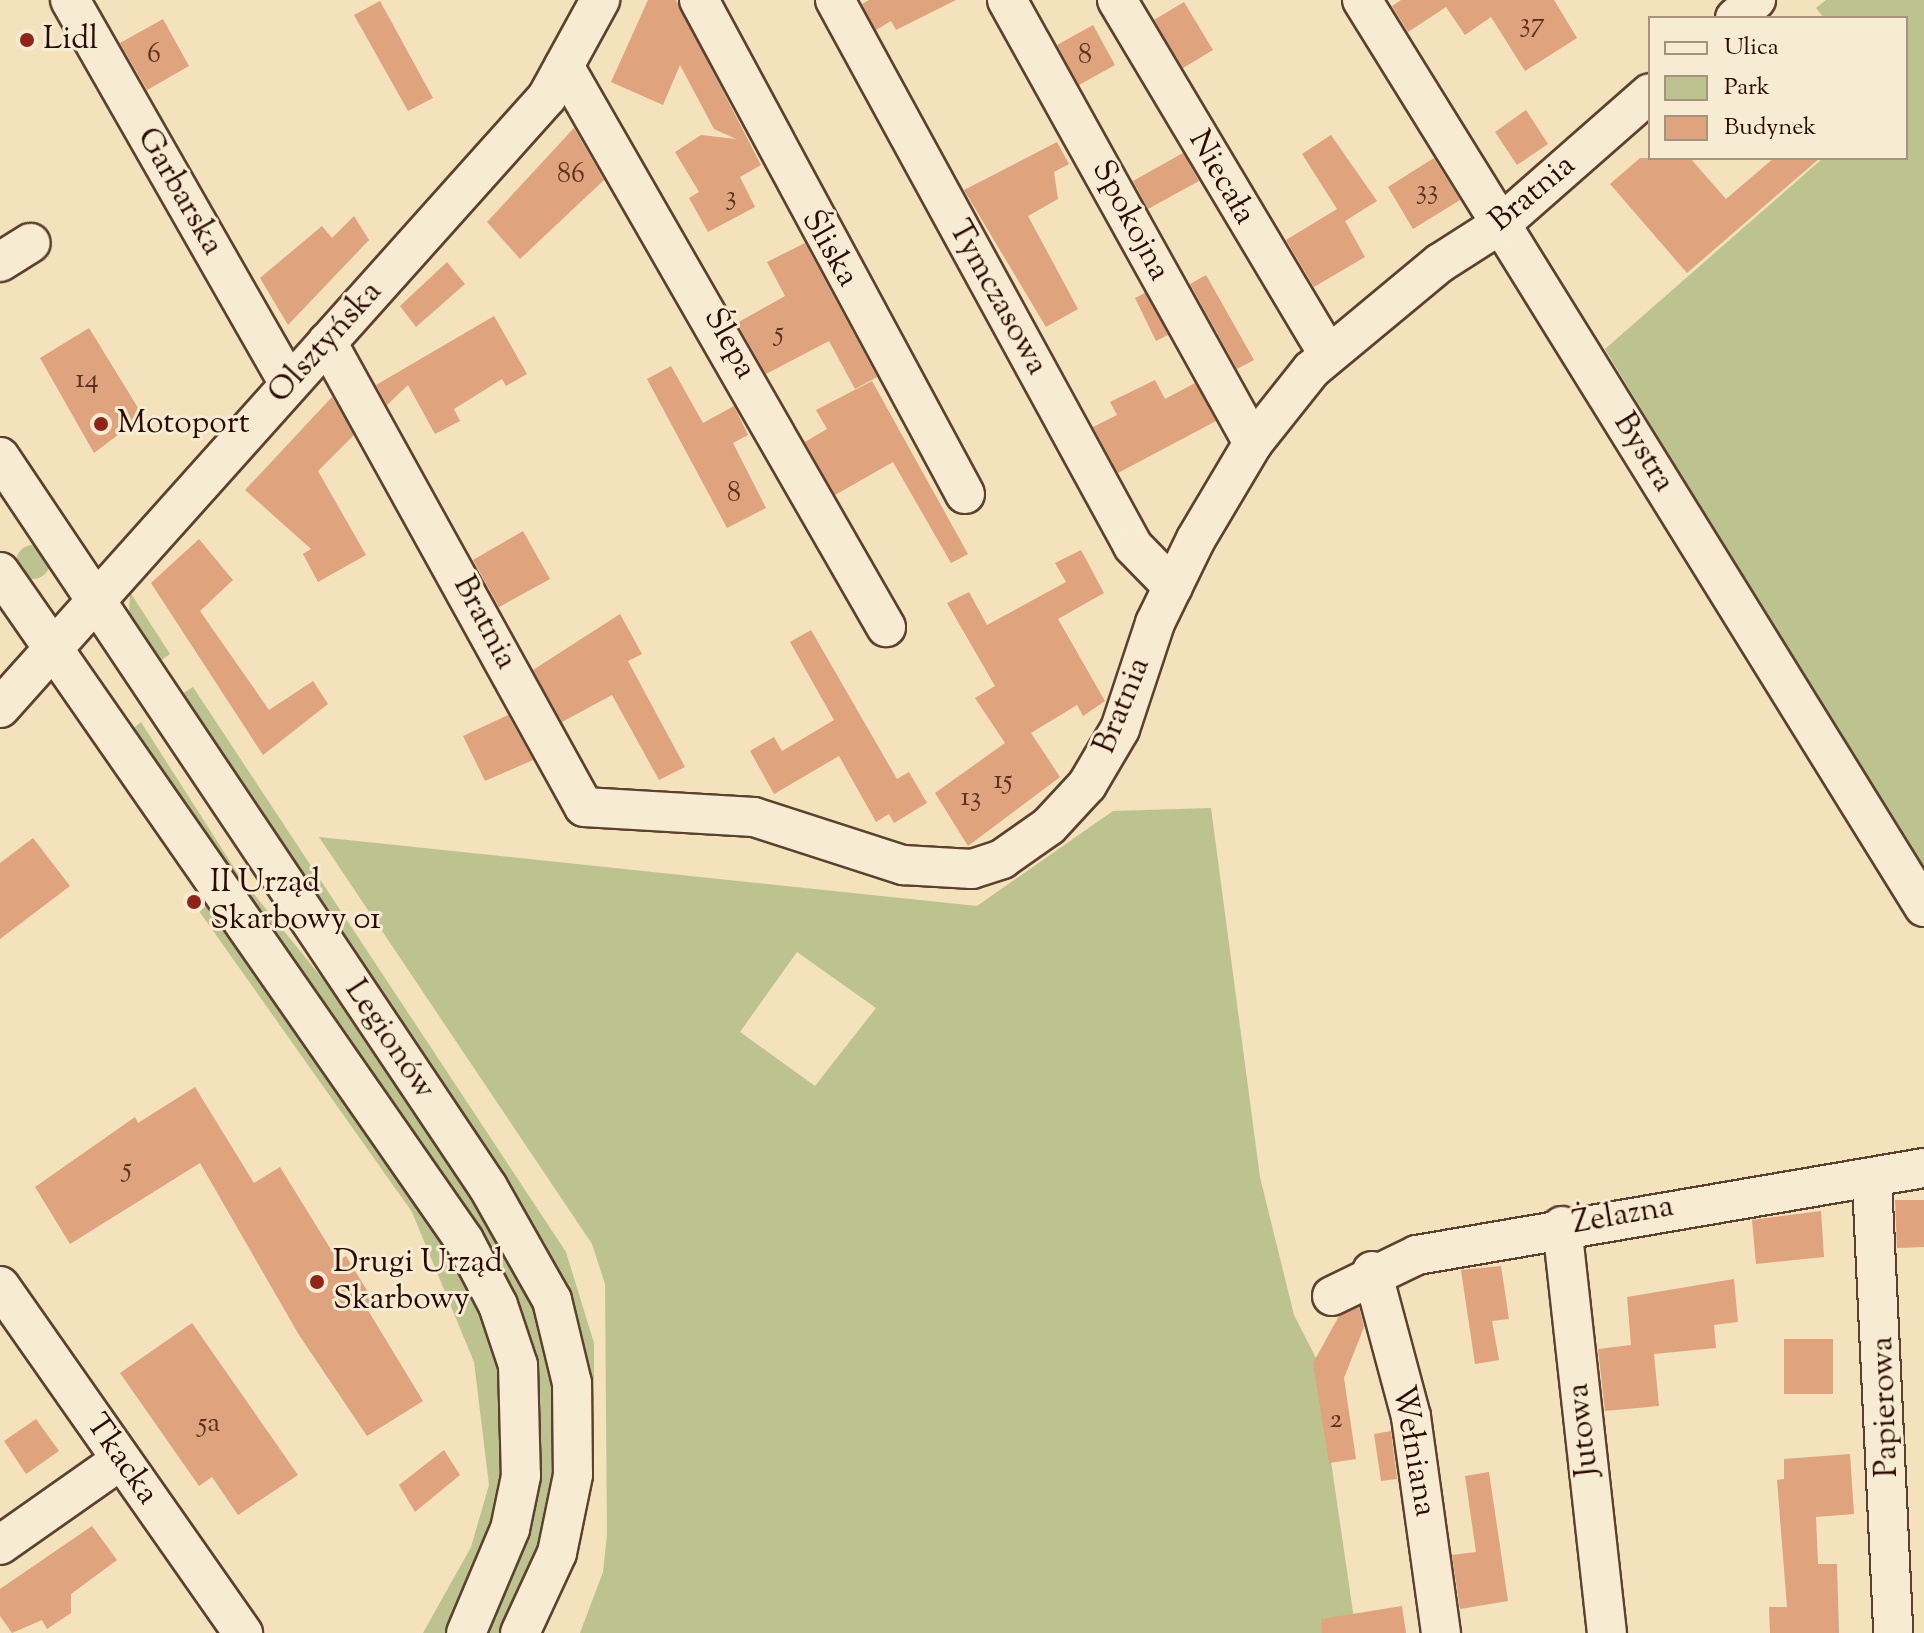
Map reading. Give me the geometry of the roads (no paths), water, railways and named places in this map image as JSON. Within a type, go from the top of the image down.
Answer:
[{"type":"street","name":"Garbarska","points":[[70,0],[289,384]]},
{"type":"street","name":"Olsztyńska","points":[[0,708],[547,97],[600,0]]},
{"type":"street","name":"Śliska","points":[[699,0],[965,494]]},
{"type":"street","name":"Tymczasowa","points":[[835,0],[1133,546],[1173,587]]},
{"type":"street","name":"Spokojna","points":[[1007,0],[1253,443]]},
{"type":"street","name":"Niecała","points":[[1117,0],[1328,354]]},
{"type":"street","name":"Bystra","points":[[1362,0],[1924,907]]},
{"type":"street","points":[[1737,16],[1756,0]]},
{"type":"street","name":"Ślepa","points":[[564,66],[702,295],[886,627]]},
{"type":"street","name":"Bratnia","points":[[327,342],[584,807],[754,817],[941,872],[1002,859],[1087,785],[1120,729],[1173,587],[1253,443],[1328,354],[1440,263],[1501,224],[1648,95]]},
{"type":"street","name":"Legionów","points":[[0,457],[488,1187],[552,1300],[572,1383],[573,1475],[557,1553],[520,1633]]},
{"type":"street","name":"Legionów","points":[[0,572],[51,651],[464,1240],[498,1305],[518,1365],[521,1476],[510,1529],[466,1633]]},
{"type":"street","name":"Żelazna","points":[[1332,1296],[1372,1271],[1417,1255],[1562,1226],[1872,1181],[1924,1168]]},
{"type":"street","name":"Papierowa","points":[[1872,1181],[1893,1633]]},
{"type":"street","name":"Jutowa","points":[[1562,1226],[1607,1633]]},
{"type":"street","name":"Wełniana","points":[[1372,1271],[1411,1417],[1441,1633]]},
{"type":"street","name":"Tkacka","points":[[0,1286],[243,1633]]},
{"type":"street","points":[[0,1545],[121,1460]]},
{"type":"place","name":"Lidl","points":[[27,40]]},
{"type":"place","name":"Motoport","points":[[101,424]]},
{"type":"place","name":"II Urząd Skarbowy 01","points":[[194,902]]},
{"type":"place","name":"Drugi Urząd Skarbowy","points":[[317,1282]]}]
